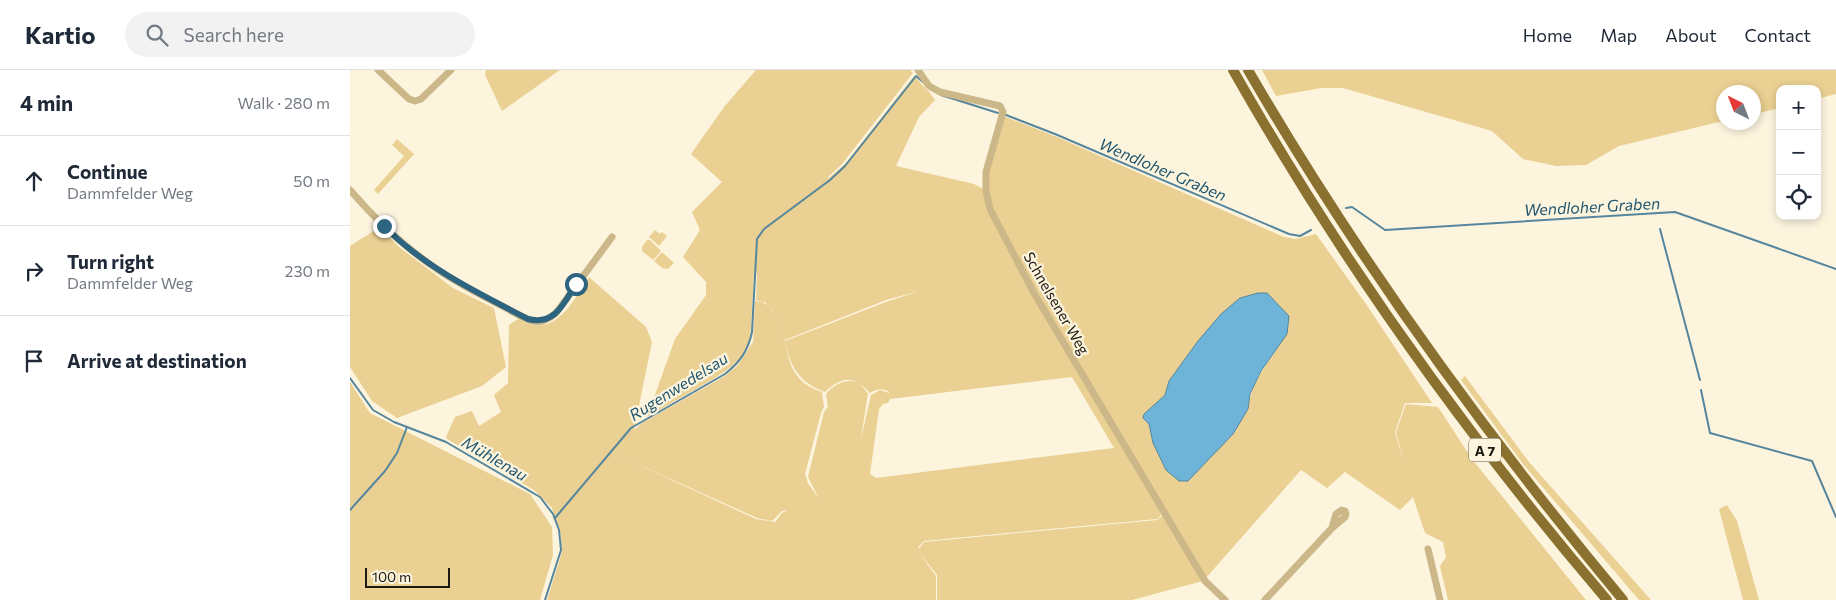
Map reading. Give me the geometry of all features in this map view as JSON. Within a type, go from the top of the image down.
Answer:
[{"type":"highway","name":"A 7","points":[[1233,70],[1266,129],[1325,224],[1411,350],[1504,475],[1607,600]]},
{"type":"highway","name":"A 7","points":[[1248,70],[1333,211],[1429,352],[1513,464],[1623,600]]},
{"type":"street","points":[[378,70],[409,99],[415,101],[420,99],[451,70]]},
{"type":"street","name":"Schnelsener Weg","points":[[918,70],[929,86],[940,92],[1000,106],[1003,112],[986,172],[986,191],[990,209],[1034,293],[1204,581],[1225,600]]},
{"type":"street","points":[[350,190],[396,238],[431,265],[490,300],[538,322],[547,320],[556,313],[612,238]]},
{"type":"street","points":[[1265,600],[1332,528]]},
{"type":"street","points":[[1428,549],[1440,600]]},
{"type":"shaded area","points":[[486,70],[560,70],[502,111],[485,75]]},
{"type":"shaded area","points":[[756,70],[910,70],[913,73],[829,178],[845,164],[914,76],[935,100],[919,117],[896,166],[974,184],[987,191],[988,171],[1003,116],[1057,137],[1284,237],[1296,239],[1316,234],[1366,304],[1432,403],[1405,403],[1395,432],[1404,463],[1396,432],[1406,404],[1438,407],[1472,459],[1586,600],[1448,600],[1440,566],[1446,557],[1443,542],[1425,533],[1413,497],[1400,510],[1345,472],[1327,488],[1301,470],[1205,579],[1164,512],[1157,519],[924,541],[918,550],[924,542],[1157,520],[1164,514],[1203,581],[1132,600],[937,600],[937,575],[918,551],[936,576],[936,600],[547,600],[562,552],[560,530],[555,521],[552,508],[534,490],[446,437],[455,417],[472,411],[479,426],[501,412],[494,395],[508,383],[509,325],[518,319],[533,325],[551,322],[567,310],[589,277],[646,327],[652,342],[634,430],[642,423],[725,376],[738,365],[753,342],[755,301],[761,302],[756,300],[757,273],[754,273],[749,342],[741,357],[715,378],[647,417],[675,339],[706,295],[706,282],[683,257],[700,230],[692,212],[722,182],[691,154],[724,107]],"holes":[[[919,291],[785,341],[793,366],[808,384],[825,392],[842,381],[848,380],[853,381],[845,381],[832,388],[826,394],[828,407],[824,412],[808,477],[819,499],[808,483],[805,474],[824,407],[822,392],[809,386],[794,372],[790,363],[783,335],[785,340],[886,300]],[[1276,351],[1254,385],[1248,409],[1166,470],[1153,443],[1149,424],[1144,414],[1165,395],[1169,381]],[[1072,377],[1114,448],[876,478],[870,474],[879,409],[883,404],[888,403],[890,399]],[[861,385],[870,393],[881,389],[889,393],[880,390],[871,395],[861,439],[868,393]],[[615,454],[757,518],[772,521],[782,511],[788,510],[782,513],[775,522],[756,519]]]},
{"type":"shaded area","points":[[1262,70],[1836,70],[1836,94],[1821,98],[1821,85],[1776,85],[1776,109],[1761,112],[1761,85],[1716,85],[1716,123],[1619,146],[1586,165],[1556,166],[1523,159],[1492,131],[1343,88],[1321,88],[1276,96]]},
{"type":"shaded area","points":[[397,139],[414,154],[378,194],[374,190],[404,156],[392,145]]},
{"type":"shaded area","points":[[380,227],[399,247],[453,288],[494,308],[506,367],[482,386],[397,418],[372,401],[350,367],[350,246]]},
{"type":"shaded area","points":[[655,230],[667,236],[659,246],[649,237]]},
{"type":"shaded area","points":[[647,240],[650,240],[661,251],[653,260],[642,251],[642,247]]},
{"type":"shaded area","points":[[662,252],[674,263],[668,269],[662,268],[654,261]]},
{"type":"shaded area","points":[[1465,376],[1529,462],[1651,600],[1639,600],[1523,464],[1461,380]]},
{"type":"shaded area","points":[[350,382],[370,413],[530,494],[552,527],[553,555],[540,600],[350,600]]},
{"type":"shaded area","points":[[1727,505],[1737,521],[1759,600],[1743,600],[1719,509]]},
{"type":"water","points":[[1258,293],[1267,293],[1289,316],[1287,334],[1261,371],[1250,394],[1248,409],[1233,434],[1188,481],[1179,481],[1166,470],[1153,443],[1149,424],[1143,418],[1144,414],[1165,395],[1169,381],[1198,341],[1221,314],[1240,298]]},
{"type":"waterway","name":"Rugenwedelsau","points":[[555,518],[631,428],[725,374],[735,365],[746,350],[752,332],[757,239],[764,229],[830,180],[845,166],[916,76],[923,82]]},
{"type":"waterway","name":"Wendloher Graben","points":[[941,95],[998,113]]},
{"type":"waterway","name":"Wendloher Graben","points":[[1006,115],[1289,234],[1300,236],[1311,230]]},
{"type":"waterway","name":"Wendloher Graben","points":[[1346,208],[1352,207],[1385,230],[1675,212],[1836,269]]},
{"type":"waterway","points":[[1660,229],[1700,380]]},
{"type":"waterway","name":"Mühlenau","points":[[350,378],[373,410],[394,422],[446,442],[540,497],[553,514],[559,530],[561,550],[545,600]]},
{"type":"waterway","points":[[1701,390],[1710,433],[1812,461],[1836,517]]},
{"type":"waterway","points":[[350,510],[385,471],[397,453],[407,427]]},
{"type":"route","points":[[384,226],[396,238],[431,265],[457,282],[528,319],[538,322],[547,320],[556,313],[576,284]]}]
